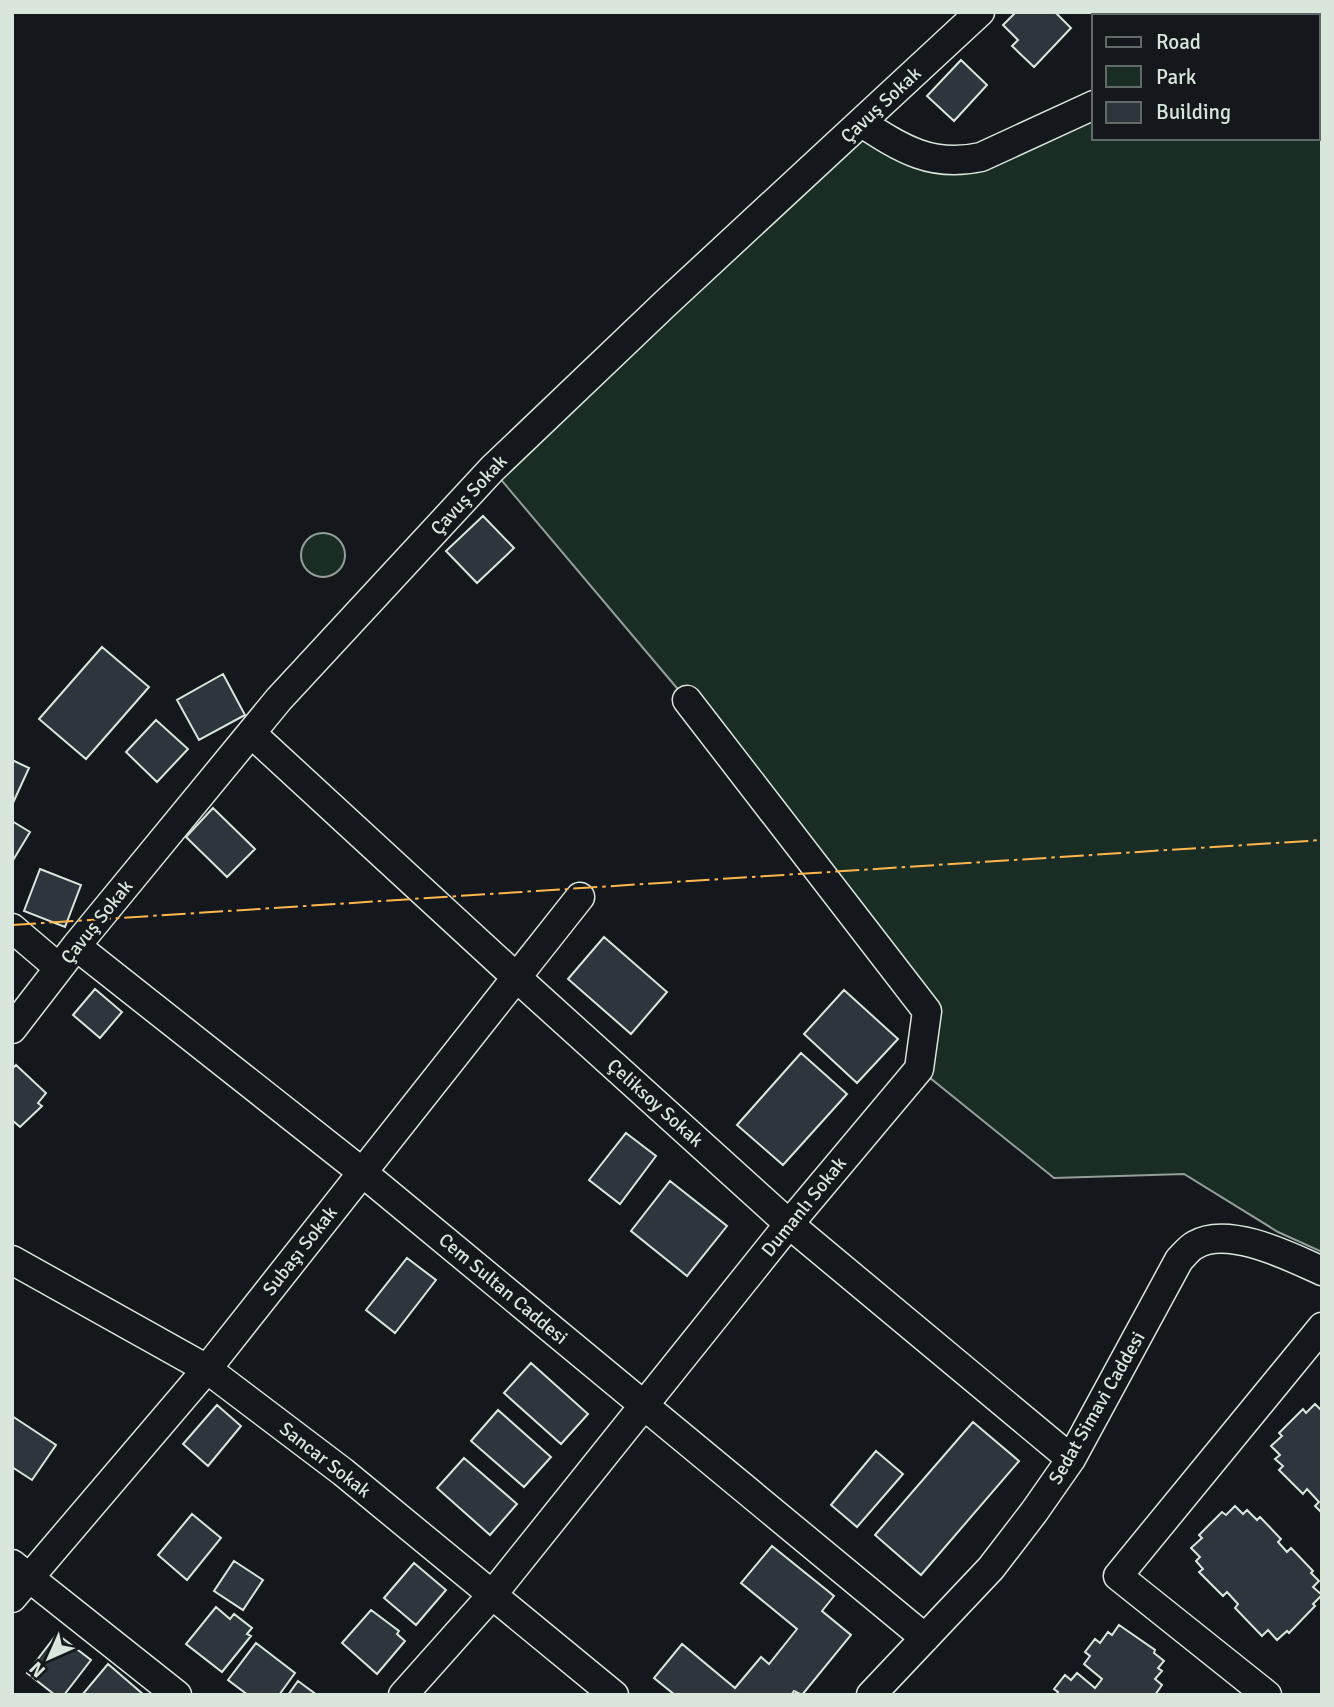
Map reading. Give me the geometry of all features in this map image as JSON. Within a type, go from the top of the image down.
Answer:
[{"type":"street","name":"Çavuş Sokak","points":[[12,1029],[279,699],[492,468],[980,12]]},
{"type":"street","points":[[862,123],[887,139],[922,155],[943,161],[962,161],[981,157],[1092,107]]},
{"type":"street","name":"Dumanlı Sokak","points":[[403,1695],[492,1595],[789,1224],[919,1069],[927,1011],[687,700]]},
{"type":"street","name":"Çeliksoy Sokak","points":[[251,733],[789,1224],[1071,1460]]},
{"type":"street","name":"Subaşı Sokak","points":[[12,1598],[21,1570],[207,1368],[580,897]]},
{"type":"street","name":"Cem Sultan Caddesi","points":[[12,928],[68,957],[362,1172],[925,1638]]},
{"type":"street","name":"Sedat Simavi Caddesi","points":[[871,1695],[1013,1542],[1071,1460],[1179,1260],[1195,1245],[1224,1239],[1265,1246],[1322,1271]]},
{"type":"street","name":"Sancar Sokak","points":[[12,1260],[207,1368],[343,1472],[614,1695]]},
{"type":"street","points":[[1267,1695],[1118,1576],[1322,1327]]},
{"type":"street","points":[[21,1570],[177,1695]]},
{"type":"green space","points":[[1322,12],[1322,1252],[1278,1232],[1184,1174],[1054,1178],[919,1069],[927,1011],[687,700],[492,469],[862,123],[943,161],[1092,106],[1092,140],[1320,140],[1320,14],[1300,14]]},
{"type":"green space","points":[[323,533],[339,539],[345,555],[339,571],[323,577],[307,571],[301,555],[307,539]]},
{"type":"building","points":[[1016,12],[1055,12],[1071,28],[1034,67],[1012,46],[1018,40],[1003,25]]},
{"type":"building","points":[[1115,12],[1201,12],[1200,14],[1114,14]]},
{"type":"building","points":[[961,60],[987,85],[954,121],[927,96]]},
{"type":"building","points":[[483,516],[514,548],[477,583],[446,551]]},
{"type":"building","points":[[102,647],[149,687],[86,759],[39,719]]},
{"type":"building","points":[[223,674],[245,715],[199,740],[177,700]]},
{"type":"building","points":[[156,720],[188,749],[157,782],[126,752]]},
{"type":"building","points":[[12,760],[29,768],[12,805]]},
{"type":"building","points":[[213,808],[255,849],[227,877],[186,837]]},
{"type":"building","points":[[12,821],[30,832],[12,862]]},
{"type":"building","points":[[40,869],[81,885],[65,927],[24,911]]},
{"type":"building","points":[[604,937],[667,992],[631,1034],[568,979]]},
{"type":"building","points":[[95,989],[122,1012],[100,1038],[73,1015]]},
{"type":"building","points":[[844,990],[898,1039],[857,1083],[804,1034]]},
{"type":"building","points":[[801,1053],[847,1094],[783,1165],[737,1125]]},
{"type":"building","points":[[16,1065],[46,1093],[38,1103],[42,1106],[20,1127],[12,1120],[12,1069]]},
{"type":"building","points":[[626,1133],[656,1156],[620,1204],[589,1180]]},
{"type":"building","points":[[670,1181],[727,1226],[687,1276],[631,1231]]},
{"type":"building","points":[[407,1258],[436,1280],[395,1333],[366,1310]]},
{"type":"building","points":[[531,1363],[588,1414],[561,1444],[504,1393]]},
{"type":"building","points":[[1315,1404],[1322,1411],[1322,1513],[1315,1506],[1319,1502],[1307,1489],[1303,1494],[1279,1470],[1283,1466],[1275,1459],[1280,1455],[1271,1446],[1282,1436],[1279,1433],[1303,1409],[1306,1413]]},
{"type":"building","points":[[217,1405],[241,1426],[208,1466],[183,1444]]},
{"type":"building","points":[[498,1410],[551,1457],[524,1487],[471,1441]]},
{"type":"building","points":[[12,1416],[56,1445],[32,1480],[12,1467]]},
{"type":"building","points":[[973,1422],[1019,1461],[921,1575],[875,1535]]},
{"type":"building","points":[[876,1451],[903,1474],[857,1527],[831,1505]]},
{"type":"building","points":[[464,1458],[517,1504],[490,1535],[437,1488]]},
{"type":"building","points":[[1235,1506],[1243,1514],[1247,1510],[1257,1520],[1260,1517],[1281,1539],[1278,1542],[1287,1552],[1291,1548],[1319,1581],[1313,1587],[1322,1595],[1313,1604],[1315,1606],[1289,1633],[1287,1631],[1277,1640],[1268,1630],[1262,1636],[1235,1608],[1238,1604],[1227,1592],[1223,1596],[1199,1572],[1203,1569],[1196,1561],[1200,1557],[1191,1548],[1202,1538],[1199,1535],[1222,1512],[1226,1515]]},
{"type":"building","points":[[192,1514],[221,1538],[187,1580],[158,1555]]},
{"type":"building","points":[[772,1546],[834,1596],[822,1611],[851,1635],[802,1695],[794,1691],[791,1695],[675,1695],[654,1678],[682,1644],[735,1688],[761,1657],[769,1664],[797,1629],[741,1583]]},
{"type":"building","points":[[234,1561],[263,1580],[243,1610],[214,1591]]},
{"type":"building","points":[[414,1563],[446,1590],[416,1625],[384,1598]]},
{"type":"building","points":[[216,1607],[230,1619],[234,1614],[252,1628],[247,1634],[251,1636],[222,1672],[186,1644]]},
{"type":"building","points":[[371,1610],[399,1631],[397,1634],[405,1641],[377,1674],[342,1643]]},
{"type":"building","points":[[1119,1625],[1155,1650],[1154,1653],[1164,1661],[1158,1668],[1162,1671],[1155,1679],[1162,1685],[1155,1695],[1056,1695],[1058,1692],[1054,1689],[1065,1675],[1071,1680],[1077,1673],[1095,1688],[1102,1679],[1084,1664],[1090,1656],[1085,1652],[1095,1639],[1100,1643],[1108,1632],[1112,1635]]},
{"type":"building","points":[[57,1634],[91,1660],[64,1695],[55,1695],[27,1673]]},
{"type":"building","points":[[256,1643],[295,1673],[279,1695],[248,1695],[228,1680]]},
{"type":"building","points":[[108,1664],[144,1695],[82,1695]]},
{"type":"building","points":[[298,1681],[317,1695],[288,1695]]},
{"type":"power","points":[[12,925],[1322,840]]}]
